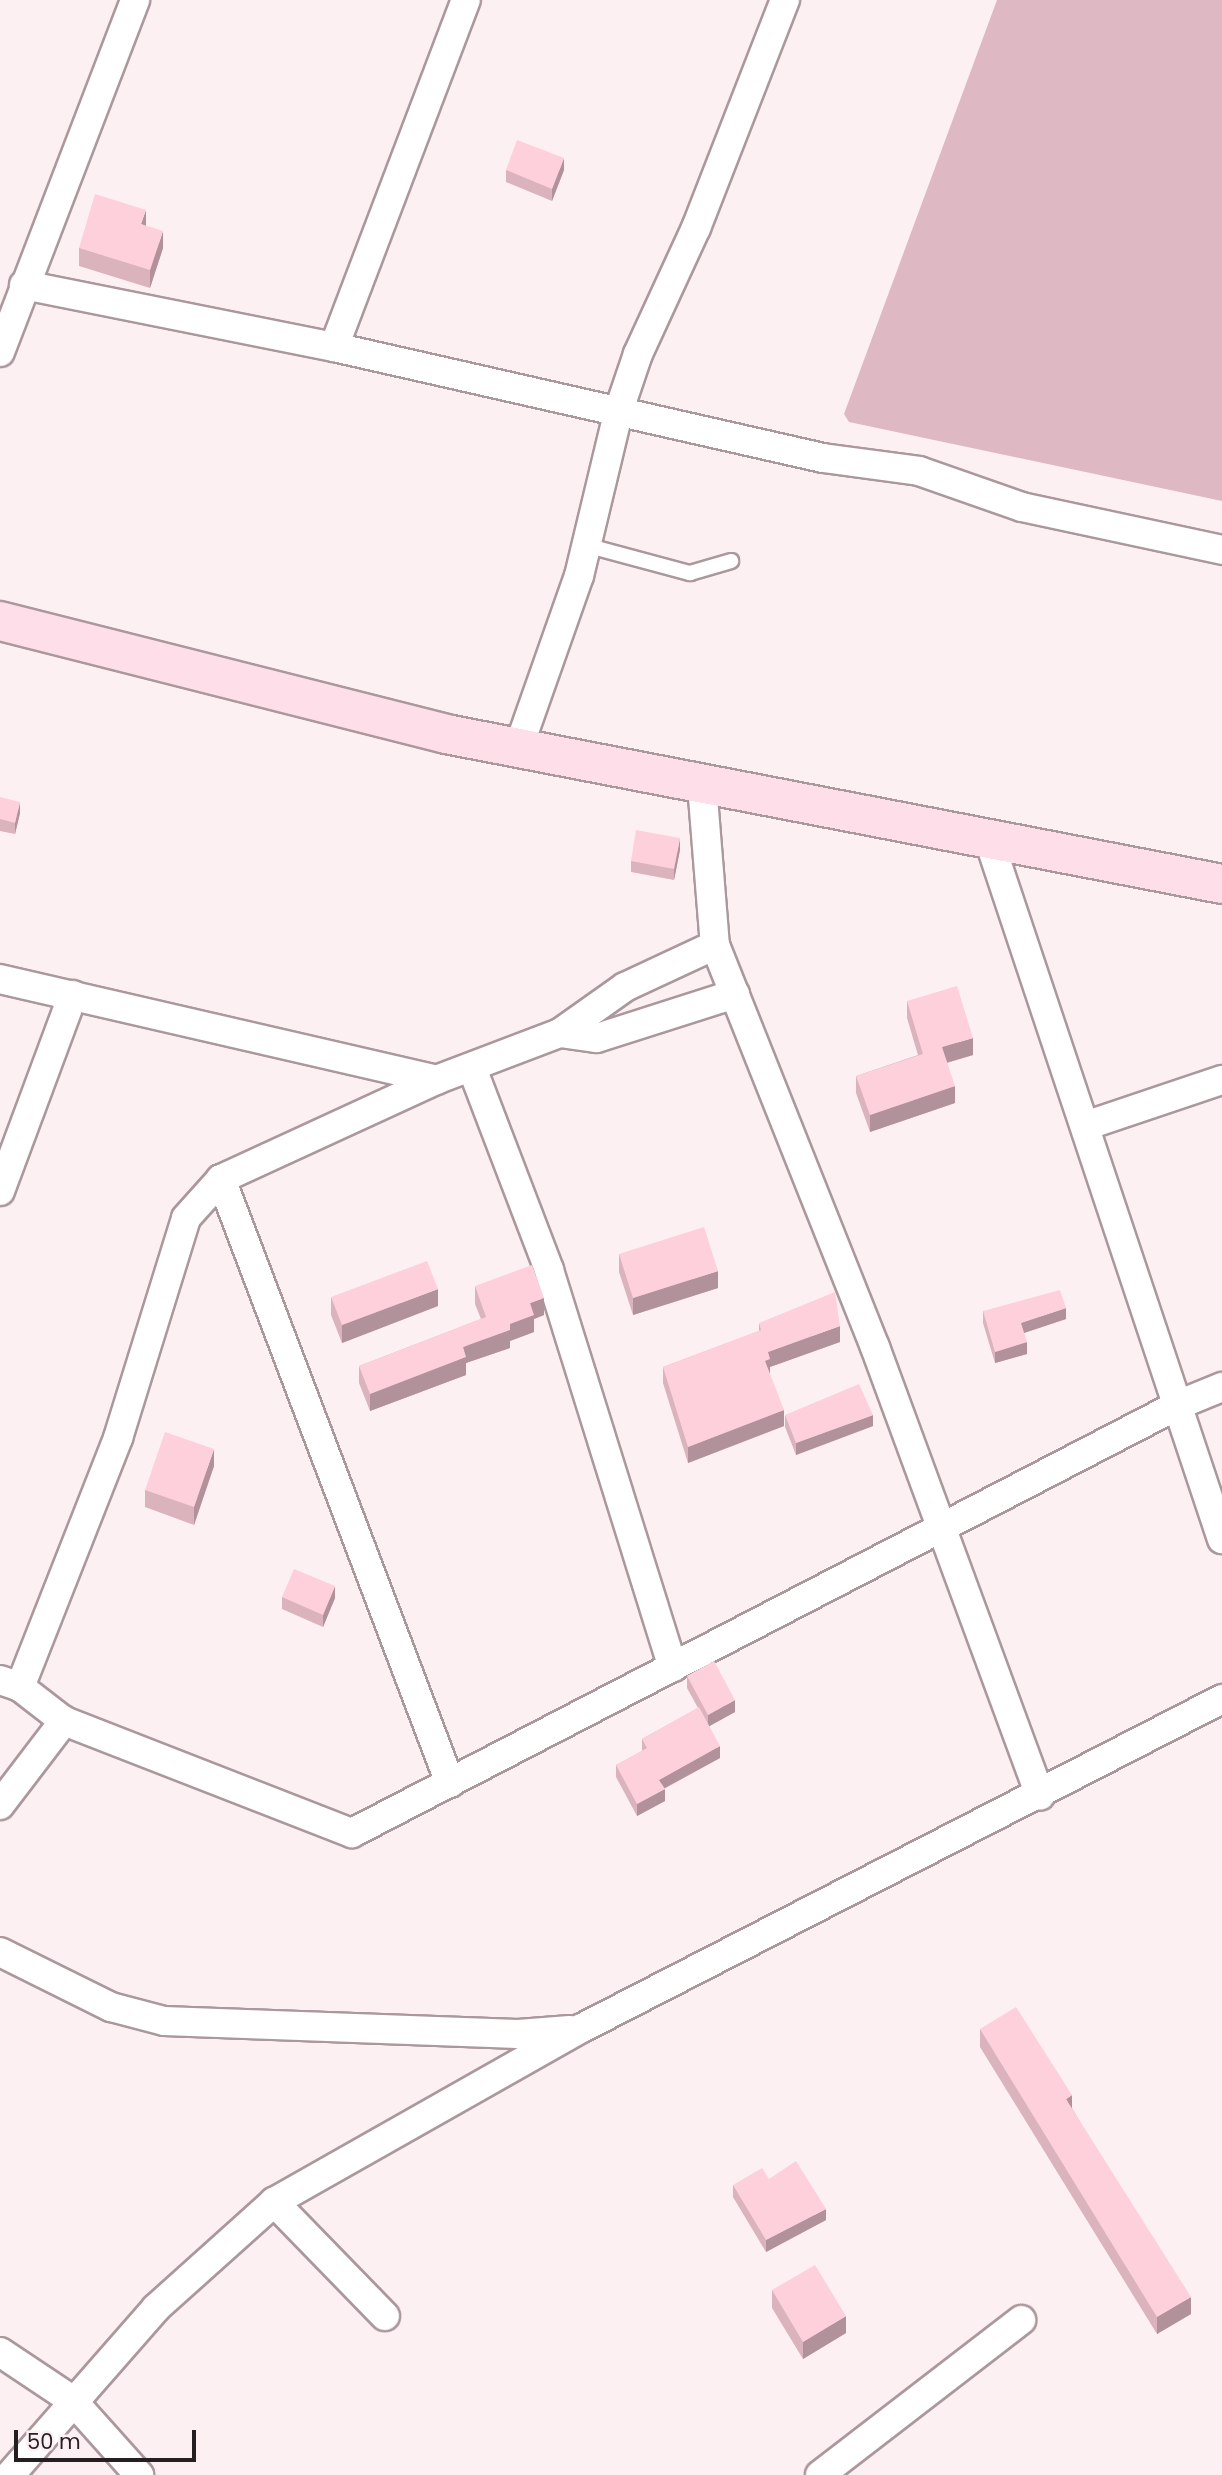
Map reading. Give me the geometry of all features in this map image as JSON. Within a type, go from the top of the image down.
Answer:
[{"type":"street","points":[[0,352],[23,285],[135,0]]},
{"type":"street","points":[[334,347],[466,0]]},
{"type":"street","points":[[518,749],[589,546],[619,410],[785,0]]},
{"type":"street","points":[[23,285],[334,347],[823,458],[919,471],[1022,507],[1222,550]]},
{"type":"street","points":[[0,621],[144,660],[518,749],[1222,884]]},
{"type":"street","points":[[702,785],[715,945],[943,1530],[1041,1796]]},
{"type":"street","points":[[989,840],[1222,1539]]},
{"type":"street","points":[[715,945],[625,987],[560,1033],[436,1080],[222,1179],[186,1218],[118,1438],[10,1684],[64,1721],[352,1833],[943,1530],[1178,1405],[1222,1387]]},
{"type":"street","points":[[0,979],[436,1080]]},
{"type":"street","points":[[560,1033],[597,1038],[735,994]]},
{"type":"street","points":[[0,1191],[73,995]]},
{"type":"street","points":[[472,1068],[548,1270],[673,1667]]},
{"type":"street","points":[[1085,1126],[1222,1080]]},
{"type":"street","points":[[222,1179],[450,1783]]},
{"type":"street","points":[[10,2475],[72,2400],[156,2308],[274,2202],[580,2029],[1041,1796],[1222,1699]]},
{"type":"street","points":[[0,1805],[64,1721]]},
{"type":"street","points":[[0,1952],[88,1998],[164,2021],[518,2034],[580,2029]]},
{"type":"street","points":[[274,2202],[385,2316]]},
{"type":"street","points":[[820,2475],[1021,2320]]},
{"type":"street","points":[[0,2352],[72,2400],[139,2475]]},
{"type":"lane","points":[[589,546],[690,573],[731,561]]},
{"type":"shaded area","points":[[997,0],[1222,0],[1222,501],[849,422],[844,414]]},
{"type":"building","points":[[517,140],[564,158],[552,189],[506,170]]},
{"type":"building","points":[[95,194],[146,210],[141,224],[163,231],[150,270],[79,248]]},
{"type":"building","points":[[0,797],[20,802],[15,823],[0,819]]},
{"type":"building","points":[[636,830],[680,838],[674,869],[631,861]]},
{"type":"building","points":[[957,986],[973,1038],[942,1047],[955,1086],[870,1115],[856,1076],[923,1054],[907,1001]]},
{"type":"building","points":[[704,1227],[718,1271],[633,1298],[619,1254]]},
{"type":"building","points":[[427,1261],[438,1289],[342,1325],[331,1297]]},
{"type":"building","points":[[532,1265],[544,1298],[530,1303],[534,1315],[510,1324],[510,1330],[463,1347],[466,1357],[370,1394],[359,1366],[486,1317],[475,1286]]},
{"type":"building","points":[[1060,1290],[1066,1308],[1021,1323],[1027,1342],[995,1352],[983,1311]]},
{"type":"building","points":[[835,1292],[840,1326],[768,1352],[770,1359],[765,1361],[784,1410],[688,1447],[663,1367],[761,1330],[759,1323]]},
{"type":"building","points":[[859,1384],[873,1415],[796,1443],[785,1415]]},
{"type":"building","points":[[165,1432],[214,1449],[194,1507],[145,1490]]},
{"type":"building","points":[[294,1569],[335,1586],[323,1615],[282,1597]]},
{"type":"building","points":[[714,1661],[735,1700],[708,1715],[687,1676]]},
{"type":"building","points":[[699,1707],[720,1746],[659,1780],[665,1789],[637,1804],[616,1765],[647,1748],[642,1739]]},
{"type":"building","points":[[1016,2007],[1072,2095],[1066,2099],[1191,2297],[1157,2317],[980,2029]]},
{"type":"building","points":[[796,2161],[826,2209],[766,2240],[733,2185],[762,2168],[769,2179]]},
{"type":"building","points":[[815,2265],[846,2316],[803,2342],[772,2290]]}]
